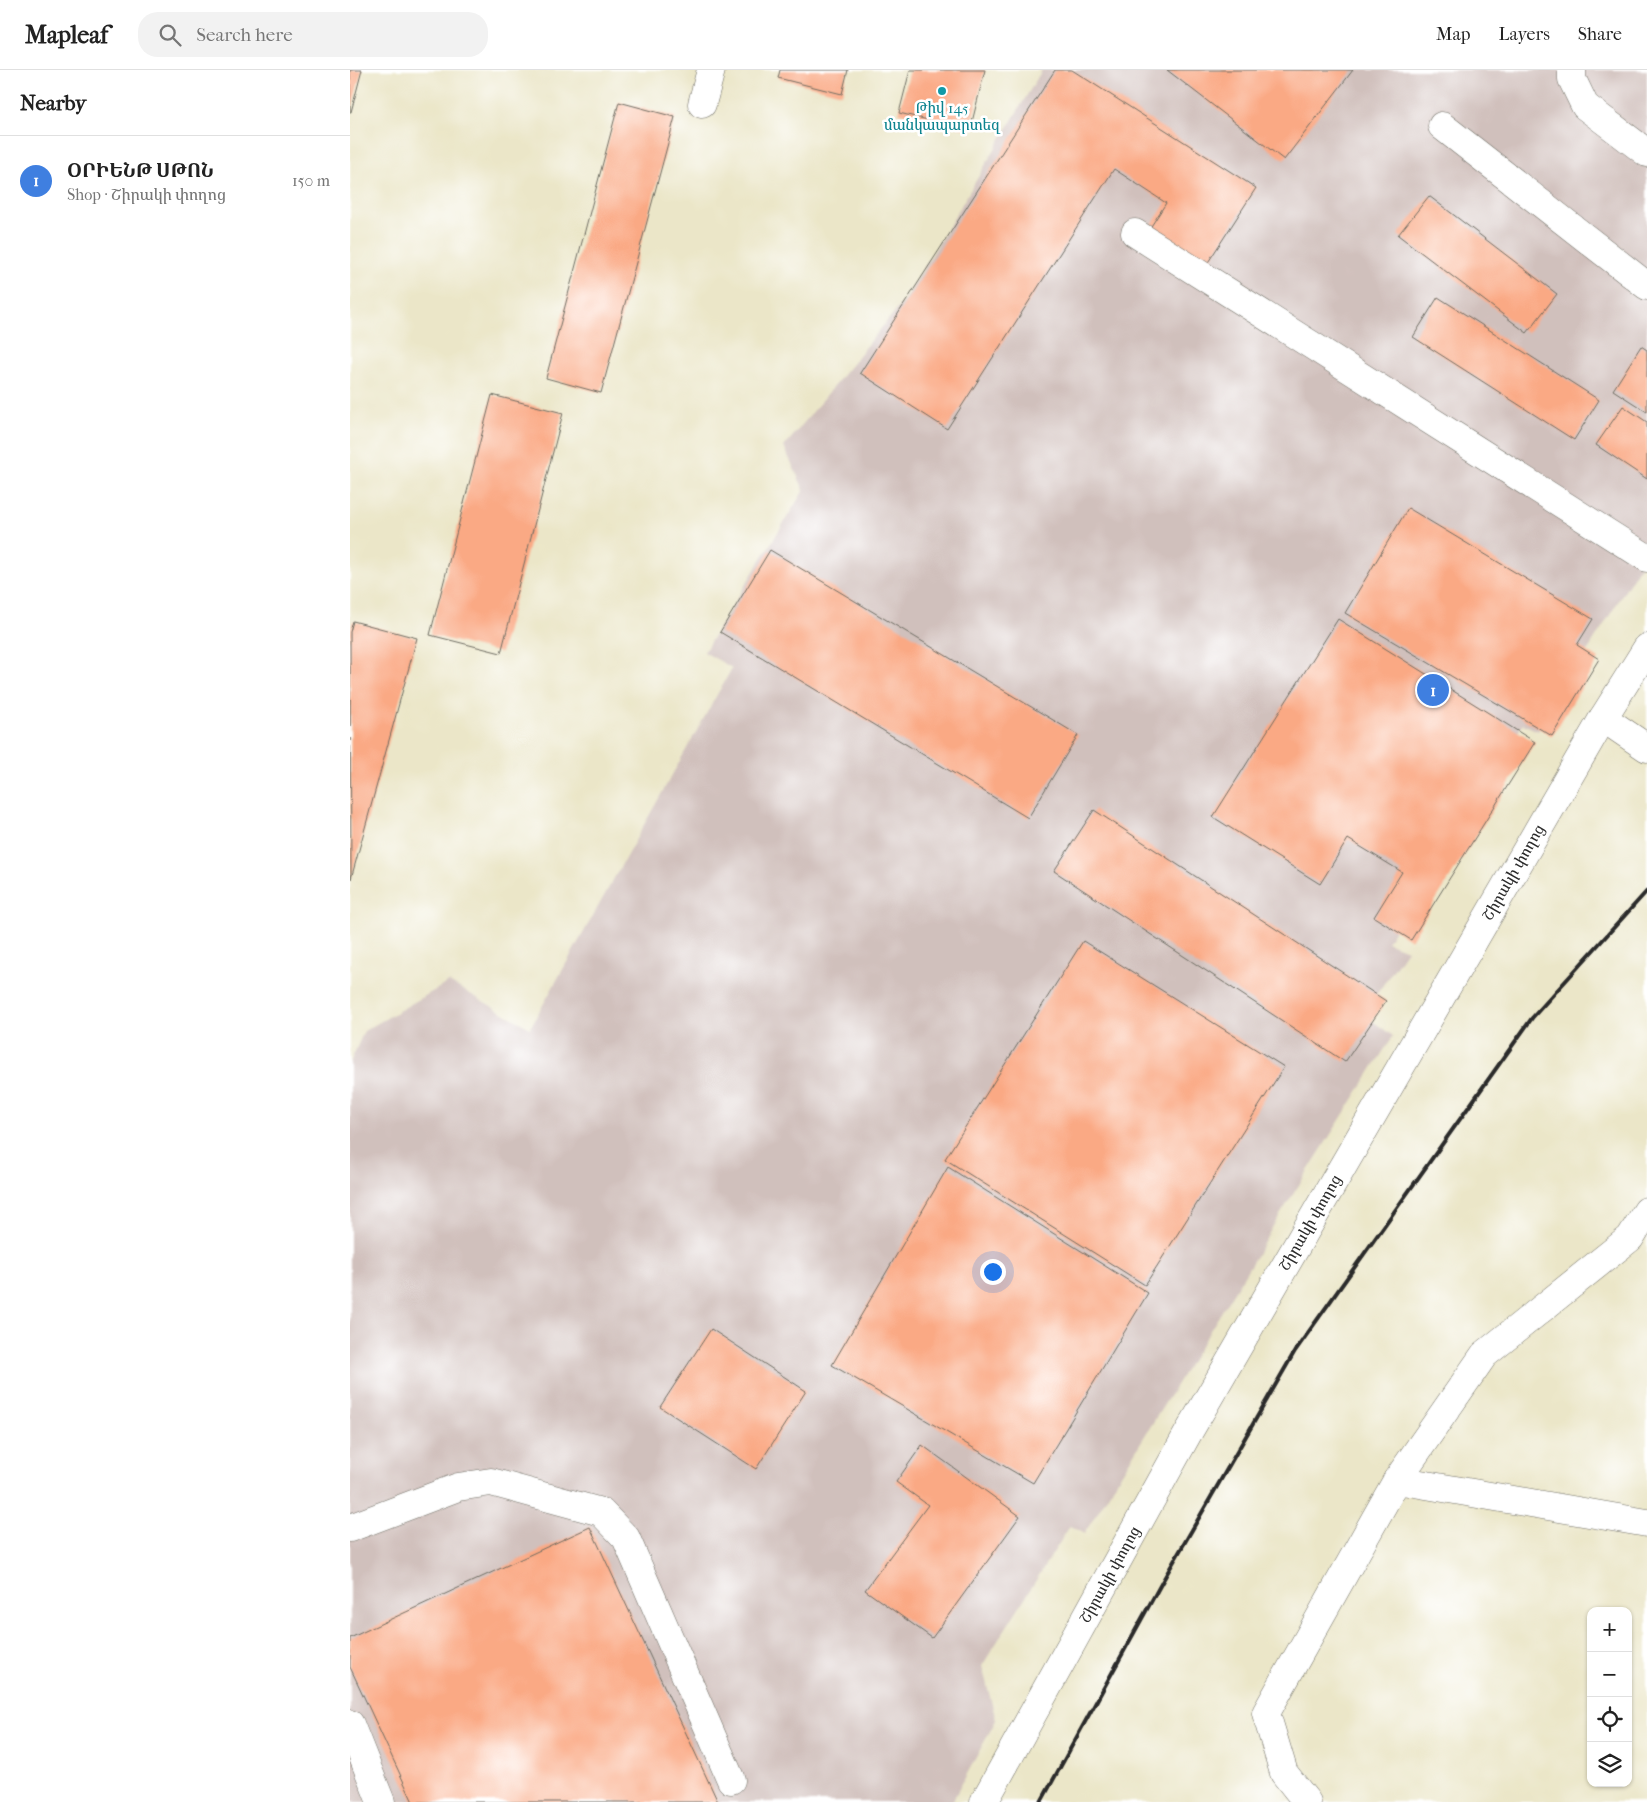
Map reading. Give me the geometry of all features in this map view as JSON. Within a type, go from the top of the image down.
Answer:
[{"type":"street","points":[[702,104],[711,70]]},
{"type":"street","points":[[1572,70],[1572,79],[1585,106],[1647,153]]},
{"type":"street","points":[[1442,126],[1647,286]]},
{"type":"street","points":[[1135,233],[1647,558]]},
{"type":"street","name":"Շիրակի փողոց","points":[[984,1802],[1187,1435],[1603,718],[1647,648]]},
{"type":"street","points":[[1603,718],[1647,748]]},
{"type":"street","points":[[1307,1802],[1284,1773],[1266,1713],[1396,1480],[1484,1355],[1630,1238],[1647,1211]]},
{"type":"street","points":[[1396,1480],[1647,1523]]},
{"type":"street","points":[[350,1528],[458,1487],[491,1482],[601,1512],[626,1538],[731,1780]]},
{"type":"street","points":[[350,1724],[381,1802]]},
{"type":"shaded area","points":[[1042,70],[1647,70],[1647,555],[1538,731],[1523,724],[1387,942],[1407,950],[1363,1014],[1393,1036],[1275,1223],[1084,1534],[1070,1526],[982,1666],[996,1720],[952,1802],[350,1802],[350,1063],[364,1031],[449,982],[530,1028],[732,668],[704,652],[804,490],[784,447],[906,298]]},
{"type":"building","points":[[350,70],[362,70],[351,112],[350,112]]},
{"type":"building","name":"Թիվ 145 մանկապարտեզ","points":[[780,70],[848,70],[842,94],[778,78]]},
{"type":"building","name":"Թիվ 145 մանկապարտեզ","points":[[910,70],[985,70],[970,130],[899,113]]},
{"type":"building","points":[[1055,70],[1072,70],[1256,188],[1205,267],[1148,231],[1166,203],[1114,169],[947,429],[860,373]]},
{"type":"building","points":[[1167,70],[1353,70],[1284,160]]},
{"type":"building","points":[[619,102],[675,117],[601,393],[546,378]]},
{"type":"building","points":[[1429,196],[1557,294],[1527,333],[1398,235]]},
{"type":"building","points":[[1438,297],[1599,400],[1574,440],[1413,337]]},
{"type":"building","points":[[1641,346],[1647,350],[1647,412],[1613,390]]},
{"type":"building","points":[[492,395],[563,413],[501,653],[430,635]]},
{"type":"building","points":[[1623,406],[1647,422],[1647,479],[1596,445]]},
{"type":"building","points":[[1408,508],[1593,619],[1577,645],[1599,659],[1552,736],[1345,613]]},
{"type":"building","points":[[770,550],[1078,735],[1028,818],[720,632]]},
{"type":"building","points":[[1338,619],[1535,742],[1411,940],[1374,917],[1402,872],[1348,839],[1320,884],[1213,817]]},
{"type":"building","points":[[353,621],[417,638],[351,879],[350,632]]},
{"type":"building","points":[[1094,810],[1386,1001],[1345,1062],[1054,871]]},
{"type":"building","points":[[1083,941],[1284,1067],[1145,1285],[945,1159]]},
{"type":"building","points":[[948,1167],[1148,1293],[1033,1483],[832,1365]]},
{"type":"building","points":[[711,1329],[806,1391],[756,1469],[660,1407]]},
{"type":"building","points":[[922,1445],[1020,1516],[932,1638],[865,1590],[928,1505],[896,1482]]},
{"type":"building","points":[[590,1527],[718,1802],[413,1802],[350,1667],[350,1638]]},
{"type":"railway","points":[[1041,1802],[1162,1582],[1295,1351],[1532,1018],[1647,891]]},
{"type":"place","name":"Թիվ 145 մանկապարտեզ","points":[[942,91]]},
{"type":"place","name":"ՕՐԻԵՆԹ ՍԹՈՆ","points":[[1433,690]]}]
